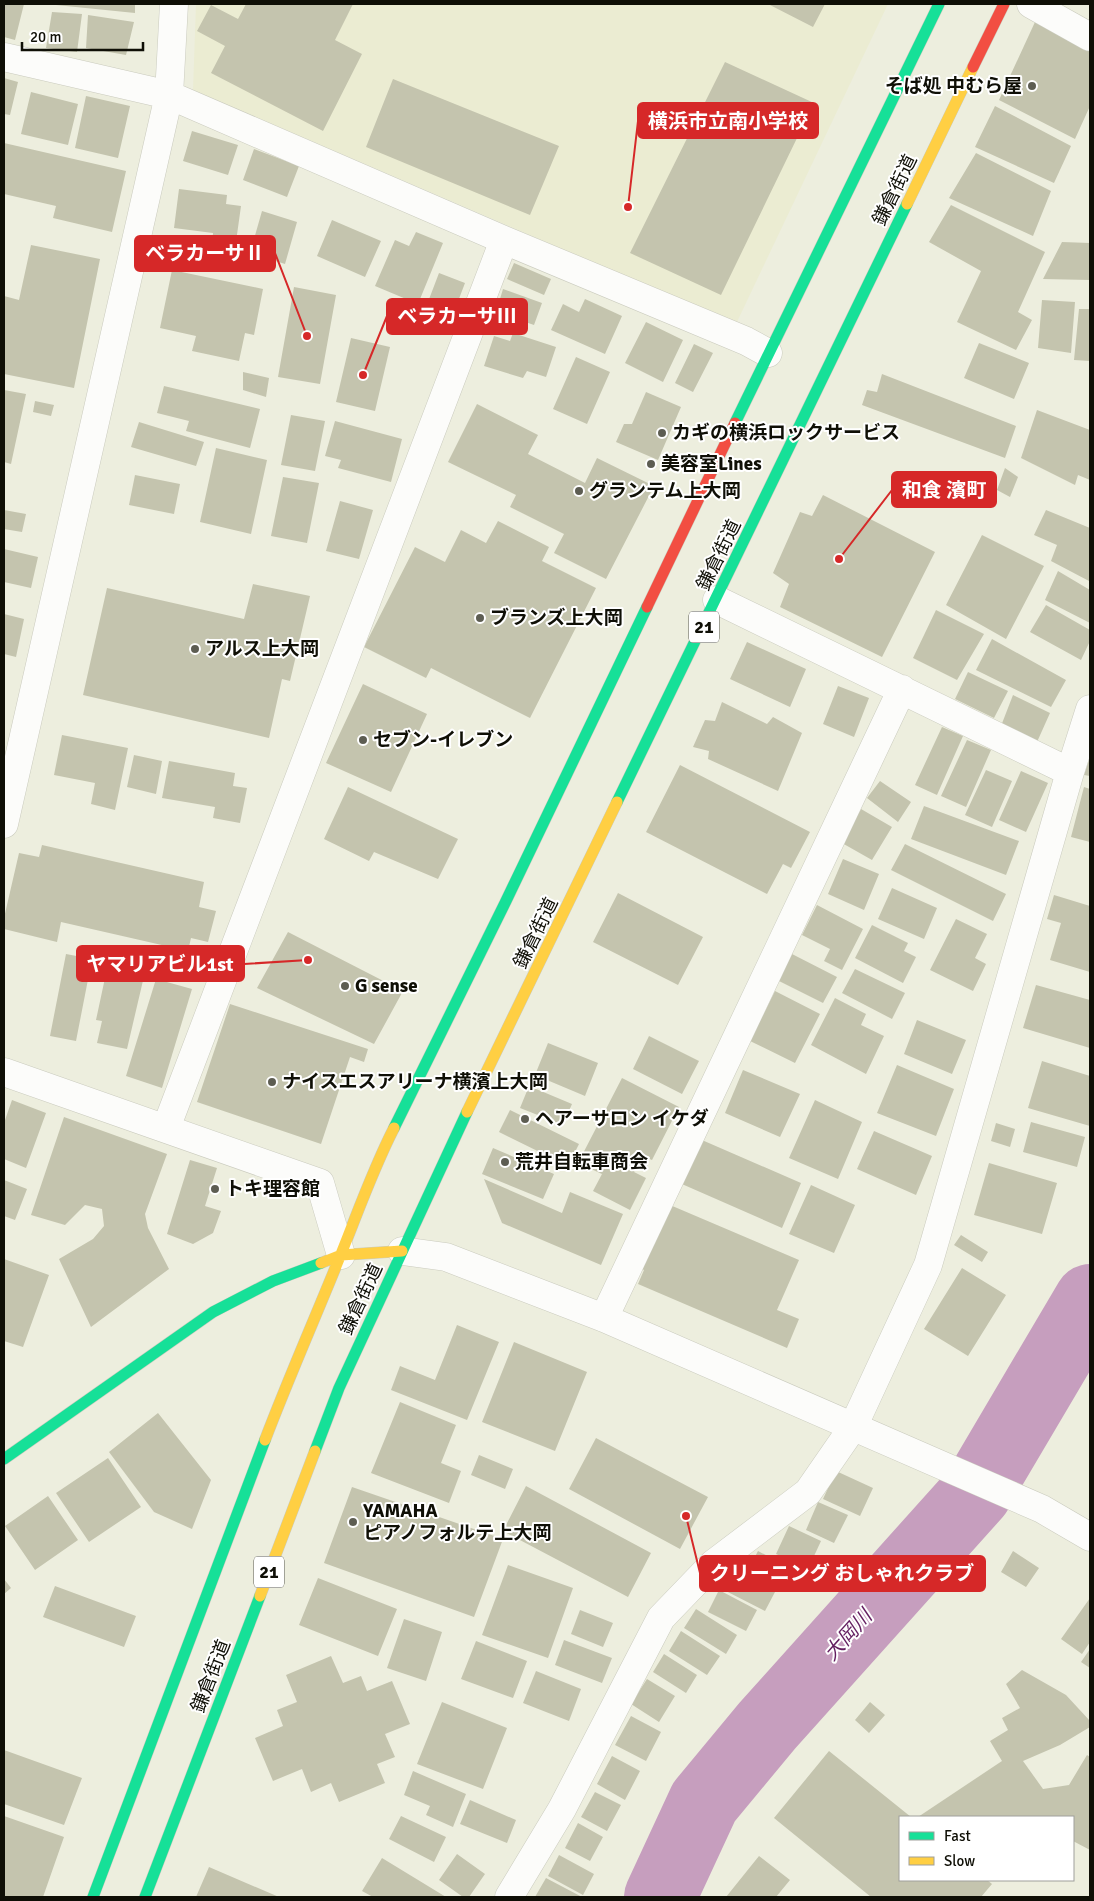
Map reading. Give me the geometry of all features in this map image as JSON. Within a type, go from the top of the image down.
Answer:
[{"type":"main road","name":"鎌倉街道","points":[[93,1897],[291,1372],[341,1254],[376,1164],[510,894],[768,353],[939,4]]},
{"type":"main road","name":"鎌倉街道","points":[[145,1897],[339,1388],[443,1163],[1004,4]]},
{"type":"main road","points":[[4,1459],[213,1312],[273,1281],[341,1254],[402,1250]]},
{"type":"street","points":[[4,824],[169,95],[174,4]]},
{"type":"street","points":[[1030,4],[1090,37]]},
{"type":"street","points":[[4,56],[169,95],[504,240],[746,341],[768,353]]},
{"type":"street","points":[[166,1128],[504,240]]},
{"type":"street","points":[[717,600],[1070,772]]},
{"type":"street","points":[[604,1318],[902,689]]},
{"type":"street","points":[[509,1897],[562,1809],[661,1618],[713,1564],[808,1492],[852,1427],[928,1265],[1070,772],[1090,710]]},
{"type":"street","points":[[4,1072],[320,1182],[341,1254]]},
{"type":"street","points":[[402,1250],[446,1257],[604,1318],[1042,1509],[1090,1537]]},
{"type":"shaded area","points":[[196,4],[888,4],[736,324],[193,90]]},
{"type":"building","points":[[4,4],[24,4],[15,40],[4,37]]},
{"type":"building","points":[[135,4],[135,13],[56,5]]},
{"type":"building","points":[[246,4],[353,4],[335,40],[362,54],[323,131],[211,73],[225,46],[197,31],[211,5],[238,19]]},
{"type":"building","points":[[768,4],[825,4],[813,27]]},
{"type":"building","points":[[52,12],[82,14],[77,52],[46,48]]},
{"type":"building","points":[[88,15],[134,22],[126,55],[86,48]]},
{"type":"building","points":[[1035,22],[1090,49],[1090,106],[1075,139],[999,100]]},
{"type":"building","points":[[725,62],[814,103],[721,295],[630,253]]},
{"type":"building","points":[[4,78],[18,82],[10,115],[4,114]]},
{"type":"building","points":[[393,79],[559,146],[530,215],[366,147]]},
{"type":"building","points":[[31,92],[78,104],[68,145],[21,134]]},
{"type":"building","points":[[86,96],[130,106],[118,158],[75,148]]},
{"type":"building","points":[[995,106],[1071,146],[1054,183],[975,147]]},
{"type":"building","points":[[192,131],[238,145],[228,175],[183,161]]},
{"type":"building","points":[[4,143],[126,171],[112,232],[53,218],[56,206],[4,194]]},
{"type":"building","points":[[254,149],[299,166],[287,197],[243,180]]},
{"type":"building","points":[[976,153],[1051,191],[1033,236],[949,198]]},
{"type":"building","points":[[179,189],[227,195],[226,204],[241,206],[235,249],[212,246],[213,233],[174,228]]},
{"type":"building","points":[[951,205],[1045,252],[1018,312],[1032,320],[1016,350],[957,322],[981,271],[929,242]]},
{"type":"building","points":[[262,211],[297,222],[285,264],[250,253]]},
{"type":"building","points":[[332,220],[381,241],[365,277],[317,256]]},
{"type":"building","points":[[416,232],[443,243],[418,304],[375,286],[395,240],[409,246]]},
{"type":"building","points":[[1062,242],[1090,243],[1090,280],[1043,279]]},
{"type":"building","points":[[31,245],[100,259],[74,388],[4,374],[4,296],[19,300]]},
{"type":"building","points":[[514,263],[551,279],[544,295],[507,279]]},
{"type":"building","points":[[172,270],[263,289],[254,335],[245,333],[239,361],[192,351],[196,336],[160,328]]},
{"type":"building","points":[[439,273],[465,283],[449,325],[423,315]]},
{"type":"building","points":[[294,287],[336,295],[320,384],[278,377]]},
{"type":"building","points":[[503,289],[542,303],[534,325],[496,312]]},
{"type":"building","points":[[585,299],[622,316],[605,354],[551,330],[563,304],[579,312]]},
{"type":"building","points":[[1042,300],[1075,302],[1071,353],[1038,348]]},
{"type":"building","points":[[1079,309],[1090,309],[1090,361],[1074,360]]},
{"type":"building","points":[[646,322],[683,340],[663,382],[625,363]]},
{"type":"building","points":[[513,333],[556,347],[546,377],[527,371],[523,378],[484,366],[494,336],[510,341]]},
{"type":"building","points":[[351,338],[390,347],[375,411],[336,402]]},
{"type":"building","points":[[979,343],[1029,363],[1014,399],[964,378]]},
{"type":"building","points":[[694,344],[713,353],[693,392],[675,383]]},
{"type":"building","points":[[576,357],[610,372],[587,424],[553,409]]},
{"type":"building","points":[[243,372],[269,378],[266,397],[243,390]]},
{"type":"building","points":[[882,374],[1016,426],[1005,458],[862,405],[867,390],[877,392]]},
{"type":"building","points":[[164,386],[260,409],[250,448],[186,431],[189,421],[157,413]]},
{"type":"building","points":[[4,390],[26,394],[11,464],[4,462]]},
{"type":"building","points":[[646,392],[681,407],[658,460],[616,442],[624,424],[632,424]]},
{"type":"building","points":[[35,401],[54,405],[51,416],[33,412]]},
{"type":"building","name":"グランテム上大岡","points":[[477,404],[538,435],[528,454],[585,483],[597,458],[654,486],[606,579],[554,553],[564,534],[510,507],[516,495],[448,462]]},
{"type":"building","points":[[1037,410],[1090,430],[1090,480],[1078,475],[1075,485],[1021,458]]},
{"type":"building","points":[[291,415],[325,421],[315,471],[281,465]]},
{"type":"building","points":[[335,421],[402,439],[391,482],[338,468],[341,460],[325,456]]},
{"type":"building","points":[[139,422],[204,442],[196,466],[131,447]]},
{"type":"building","points":[[216,448],[267,460],[251,534],[200,522]]},
{"type":"building","points":[[1005,468],[1018,477],[1010,497],[997,490]]},
{"type":"building","points":[[135,475],[180,484],[174,514],[129,505]]},
{"type":"building","points":[[283,477],[319,483],[307,543],[271,536]]},
{"type":"building","points":[[823,495],[935,552],[882,657],[780,607],[789,584],[773,573],[800,512],[812,516]]},
{"type":"building","points":[[340,501],[373,510],[359,559],[326,551]]},
{"type":"building","points":[[4,510],[26,514],[22,532],[4,529]]},
{"type":"building","points":[[1046,510],[1090,528],[1089,581],[1051,561],[1057,545],[1034,535]]},
{"type":"building","name":"ブランズ上大岡","points":[[498,521],[549,547],[542,561],[596,588],[530,718],[431,668],[426,678],[364,647],[415,547],[445,562],[461,530],[486,543]]},
{"type":"building","points":[[982,535],[1044,566],[1006,639],[946,605]]},
{"type":"building","points":[[4,549],[38,557],[31,588],[4,582]]},
{"type":"building","points":[[1058,571],[1090,590],[1090,623],[1045,600]]},
{"type":"building","name":"アルス上大岡","points":[[253,584],[310,596],[290,681],[282,679],[269,738],[83,695],[107,588],[244,619]]},
{"type":"building","points":[[1046,605],[1090,630],[1090,641],[1081,660],[1030,632]]},
{"type":"building","points":[[936,610],[984,634],[957,680],[913,658]]},
{"type":"building","points":[[4,614],[24,619],[16,657],[4,654]]},
{"type":"building","points":[[992,639],[1066,680],[1051,707],[976,670]]},
{"type":"building","points":[[747,642],[806,669],[790,707],[730,679]]},
{"type":"building","points":[[968,672],[1008,691],[994,718],[955,699]]},
{"type":"building","points":[[363,684],[427,714],[391,792],[326,763]]},
{"type":"building","points":[[838,686],[869,698],[854,737],[823,724]]},
{"type":"building","points":[[1013,695],[1050,713],[1037,742],[1001,726]]},
{"type":"building","points":[[722,702],[767,724],[773,717],[802,733],[778,791],[708,759],[709,751],[693,747],[705,720],[715,721]]},
{"type":"building","points":[[942,727],[963,736],[937,795],[915,785]]},
{"type":"building","points":[[62,735],[128,748],[115,810],[91,804],[95,783],[54,775]]},
{"type":"building","points":[[967,740],[991,750],[966,807],[941,796]]},
{"type":"building","points":[[134,755],[162,761],[156,794],[127,787]]},
{"type":"building","points":[[1090,757],[1090,776],[1084,775]]},
{"type":"building","points":[[169,761],[235,773],[233,786],[247,788],[240,823],[213,818],[215,807],[162,798]]},
{"type":"building","points":[[680,765],[810,832],[791,868],[783,864],[767,894],[646,832]]},
{"type":"building","points":[[986,770],[1012,781],[992,827],[965,815]]},
{"type":"building","points":[[1021,771],[1048,783],[1026,832],[999,820]]},
{"type":"building","points":[[880,781],[911,802],[898,822],[867,798]]},
{"type":"building","points":[[348,787],[458,839],[438,879],[374,852],[369,861],[324,839]]},
{"type":"building","points":[[1084,787],[1090,789],[1090,842],[1071,837]]},
{"type":"building","points":[[924,806],[1019,841],[1006,875],[911,839]]},
{"type":"building","points":[[861,809],[892,827],[872,860],[842,843]]},
{"type":"building","points":[[905,844],[1006,894],[993,921],[891,870]]},
{"type":"building","points":[[42,845],[204,882],[199,907],[216,911],[208,942],[191,938],[188,951],[61,922],[57,942],[4,929],[4,918],[19,853],[39,857]]},
{"type":"building","points":[[843,859],[879,874],[864,910],[828,894]]},
{"type":"building","points":[[892,888],[937,908],[924,939],[878,919]]},
{"type":"building","points":[[618,893],[703,937],[678,985],[593,942]]},
{"type":"building","points":[[1054,895],[1090,906],[1090,972],[1050,960],[1061,923],[1047,919]]},
{"type":"building","points":[[817,905],[863,929],[842,970],[824,961],[830,949],[802,935]]},
{"type":"building","points":[[956,919],[987,934],[975,958],[986,964],[973,991],[930,970]]},
{"type":"building","points":[[872,925],[908,943],[904,951],[916,957],[903,983],[855,958]]},
{"type":"building","points":[[288,932],[403,991],[374,1044],[257,988]]},
{"type":"building","points":[[66,954],[92,959],[76,1041],[50,1036]]},
{"type":"building","points":[[792,954],[837,977],[823,1003],[779,981]]},
{"type":"building","points":[[108,964],[145,972],[127,1049],[97,1043],[102,1021],[96,1020]]},
{"type":"building","points":[[855,969],[905,993],[892,1019],[842,993]]},
{"type":"building","points":[[156,979],[192,989],[162,1088],[126,1076]]},
{"type":"building","points":[[1036,985],[1090,1000],[1090,1048],[1023,1028]]},
{"type":"building","points":[[775,991],[820,1014],[795,1063],[750,1041]]},
{"type":"building","points":[[835,998],[866,1014],[861,1025],[884,1036],[866,1074],[811,1045]]},
{"type":"building","name":"ナイスエスアリーナ横濱上大岡","points":[[230,1004],[368,1049],[364,1062],[350,1057],[321,1144],[197,1102]]},
{"type":"building","points":[[917,1020],[966,1040],[952,1074],[904,1054]]},
{"type":"building","points":[[649,1036],[699,1061],[682,1094],[633,1069]]},
{"type":"building","points":[[548,1043],[598,1063],[585,1096],[535,1075]]},
{"type":"building","points":[[1042,1061],[1090,1076],[1090,1126],[1028,1108]]},
{"type":"building","points":[[897,1065],[954,1089],[936,1136],[877,1113]]},
{"type":"building","points":[[743,1070],[800,1094],[780,1137],[725,1113]]},
{"type":"building","points":[[622,1078],[679,1107],[652,1160],[643,1156],[634,1172],[646,1178],[630,1210],[593,1191],[602,1174],[578,1163]]},
{"type":"building","points":[[529,1086],[572,1104],[563,1125],[520,1108]]},
{"type":"building","points":[[12,1100],[46,1113],[26,1168],[4,1159],[4,1123]]},
{"type":"building","points":[[815,1100],[862,1122],[838,1179],[789,1158]]},
{"type":"building","points":[[510,1110],[579,1144],[568,1166],[499,1132]]},
{"type":"building","points":[[64,1117],[167,1154],[145,1214],[148,1228],[169,1269],[91,1327],[59,1259],[93,1239],[104,1226],[102,1209],[85,1205],[65,1225],[31,1215]]},
{"type":"building","points":[[1031,1122],[1085,1137],[1077,1167],[1023,1152]]},
{"type":"building","points":[[996,1123],[1015,1129],[1010,1147],[991,1141]]},
{"type":"building","points":[[874,1131],[932,1156],[916,1195],[857,1169]]},
{"type":"building","points":[[695,1137],[801,1183],[782,1228],[675,1181]]},
{"type":"building","points":[[493,1148],[554,1174],[543,1199],[482,1174]]},
{"type":"building","points":[[190,1160],[217,1168],[205,1206],[221,1211],[213,1233],[193,1244],[167,1234]]},
{"type":"building","points":[[989,1163],[1057,1183],[1042,1234],[974,1215]]},
{"type":"building","points":[[484,1179],[562,1213],[570,1192],[623,1214],[601,1265],[502,1223]]},
{"type":"building","points":[[4,1180],[27,1189],[15,1220],[4,1216]]},
{"type":"building","points":[[811,1185],[855,1205],[834,1253],[789,1234]]},
{"type":"building","points":[[670,1205],[799,1260],[777,1310],[799,1319],[787,1348],[638,1284],[644,1270],[642,1269]]},
{"type":"building","points":[[961,1235],[988,1252],[982,1262],[954,1245]]},
{"type":"building","points":[[4,1259],[49,1275],[23,1347],[4,1341]]},
{"type":"building","points":[[962,1268],[1006,1295],[968,1356],[924,1329]]},
{"type":"building","points":[[457,1325],[499,1342],[467,1420],[391,1390],[400,1366],[435,1380]]},
{"type":"building","points":[[514,1342],[587,1372],[555,1451],[482,1422]]},
{"type":"building","points":[[400,1402],[456,1425],[441,1463],[461,1471],[449,1503],[371,1473]]},
{"type":"building","points":[[158,1413],[211,1480],[192,1529],[154,1512],[109,1452]]},
{"type":"building","points":[[596,1438],[708,1497],[680,1549],[569,1489]]},
{"type":"building","points":[[479,1455],[513,1469],[505,1489],[471,1475]]},
{"type":"building","points":[[108,1458],[141,1507],[89,1542],[56,1493]]},
{"type":"building","points":[[836,1471],[873,1488],[860,1516],[823,1499]]},
{"type":"building","points":[[526,1486],[651,1553],[628,1597],[503,1531]]},
{"type":"building","points":[[352,1487],[503,1539],[474,1617],[324,1563]]},
{"type":"building","points":[[48,1496],[78,1540],[35,1570],[5,1526]]},
{"type":"building","points":[[818,1502],[848,1515],[834,1543],[806,1530]]},
{"type":"building","points":[[789,1526],[821,1541],[808,1569],[776,1554]]},
{"type":"building","points":[[758,1551],[792,1569],[781,1590],[747,1572]]},
{"type":"building","points":[[1013,1551],[1039,1568],[1026,1587],[1001,1572]]},
{"type":"building","points":[[508,1565],[573,1588],[548,1658],[482,1635]]},
{"type":"building","points":[[730,1568],[775,1592],[765,1611],[720,1588]]},
{"type":"building","points":[[318,1578],[397,1609],[378,1656],[299,1625]]},
{"type":"building","points":[[4,1579],[11,1588],[4,1594]]},
{"type":"building","points":[[55,1586],[136,1616],[124,1647],[43,1617]]},
{"type":"building","points":[[719,1590],[757,1610],[746,1631],[708,1612]]},
{"type":"building","points":[[1090,1598],[1090,1642],[1082,1654],[1061,1639]]},
{"type":"building","points":[[696,1609],[737,1635],[726,1654],[684,1628]]},
{"type":"building","points":[[580,1610],[613,1623],[603,1647],[571,1634]]},
{"type":"building","points":[[404,1619],[442,1632],[426,1681],[387,1668]]},
{"type":"building","points":[[681,1631],[720,1656],[707,1675],[669,1651]]},
{"type":"building","points":[[564,1640],[612,1658],[602,1683],[555,1665]]},
{"type":"building","points":[[476,1641],[527,1661],[513,1698],[461,1679]]},
{"type":"building","points":[[1090,1649],[1090,1668],[1081,1662]]},
{"type":"building","points":[[664,1654],[697,1675],[686,1693],[653,1672]]},
{"type":"building","points":[[331,1656],[343,1683],[361,1676],[367,1691],[392,1681],[410,1724],[385,1734],[395,1757],[377,1764],[385,1783],[339,1802],[331,1783],[311,1792],[302,1769],[273,1781],[255,1738],[283,1726],[277,1710],[297,1702],[286,1675]]},
{"type":"building","points":[[1022,1670],[1066,1695],[1090,1721],[1090,1727],[1060,1745],[1023,1761],[1043,1789],[1069,1785],[1087,1755],[1090,1757],[1090,1850],[1074,1842],[1074,1816],[920,1816],[1002,1761],[990,1741],[1008,1730],[1002,1718],[1020,1708],[1006,1684]]},
{"type":"building","points":[[536,1671],[581,1689],[569,1721],[523,1703]]},
{"type":"building","points":[[647,1679],[675,1696],[659,1722],[631,1704]]},
{"type":"building","points":[[442,1702],[507,1728],[483,1789],[417,1764]]},
{"type":"building","points":[[870,1702],[885,1715],[869,1733],[855,1720]]},
{"type":"building","points":[[631,1716],[661,1732],[646,1761],[615,1745]]},
{"type":"building","points":[[4,1750],[82,1778],[64,1825],[4,1804]]},
{"type":"building","points":[[829,1751],[910,1816],[899,1816],[899,1881],[988,1881],[992,1884],[981,1897],[871,1897],[774,1818]]},
{"type":"building","points":[[612,1756],[640,1771],[625,1800],[597,1784]]},
{"type":"building","points":[[413,1771],[466,1794],[453,1827],[426,1815],[430,1806],[404,1795]]},
{"type":"building","points":[[595,1792],[621,1805],[607,1831],[581,1817]]},
{"type":"building","points":[[470,1800],[516,1820],[507,1843],[460,1824]]},
{"type":"building","points":[[4,1816],[64,1837],[43,1897],[4,1897]]},
{"type":"building","points":[[401,1816],[446,1837],[434,1862],[389,1839]]},
{"type":"building","points":[[578,1823],[603,1837],[590,1861],[565,1848]]},
{"type":"building","points":[[457,1854],[485,1874],[469,1897],[463,1897],[439,1880]]},
{"type":"building","points":[[559,1855],[594,1874],[583,1895],[548,1876]]},
{"type":"building","points":[[759,1856],[790,1880],[776,1897],[726,1897]]},
{"type":"building","points":[[382,1858],[446,1897],[373,1897],[362,1891]]},
{"type":"building","points":[[209,1867],[279,1897],[196,1897]]},
{"type":"building","points":[[546,1878],[582,1897],[535,1897]]},
{"type":"waterway","name":"大岡川","points":[[660,1897],[704,1802],[767,1726],[976,1493],[1090,1300]]},
{"type":"traffic: fast","points":[[735,423],[939,4]]},
{"type":"traffic: fast","points":[[617,802],[907,204]]},
{"type":"traffic: fast","points":[[394,1128],[505,903],[647,607]]},
{"type":"traffic: fast","points":[[315,1451],[339,1388],[467,1112]]},
{"type":"traffic: fast","points":[[4,1459],[213,1312],[273,1281],[321,1263]]},
{"type":"traffic: fast","points":[[93,1897],[265,1440]]},
{"type":"traffic: fast","points":[[145,1897],[260,1596]]},
{"type":"traffic: slow","points":[[907,204],[973,67]]},
{"type":"traffic: slow","points":[[467,1112],[617,802]]},
{"type":"traffic: slow","points":[[265,1440],[372,1175],[394,1128]]},
{"type":"traffic: slow","points":[[321,1263],[341,1255],[402,1251]]},
{"type":"traffic: slow","points":[[260,1596],[315,1451]]},
{"type":"traffic: jam","points":[[973,67],[1004,4]]},
{"type":"traffic: jam","points":[[647,607],[735,423]]},
{"type":"place","name":"そば処 中むら屋","points":[[1032,86]]},
{"type":"place","name":"横浜市立南小学校","points":[[628,207]]},
{"type":"place","name":"ベラカーサⅡ","points":[[307,336]]},
{"type":"place","name":"ベラカーサⅢ","points":[[363,375]]},
{"type":"place","name":"カギの横浜ロックサービス","points":[[662,433]]},
{"type":"place","name":"美容室Lines","points":[[651,464]]},
{"type":"place","name":"グランテム上大岡","points":[[579,491]]},
{"type":"place","name":"和食 濱町","points":[[839,559]]},
{"type":"place","name":"ブランズ上大岡","points":[[480,618]]},
{"type":"place","name":"アルス上大岡","points":[[195,649]]},
{"type":"place","name":"セブン-イレブン","points":[[363,740]]},
{"type":"place","name":"ヤマリアビル1st","points":[[308,960]]},
{"type":"place","name":"G sense","points":[[345,986]]},
{"type":"place","name":"ナイスエスアリーナ横濱上大岡","points":[[272,1082]]},
{"type":"place","name":"ヘアーサロン イケダ","points":[[525,1119]]},
{"type":"place","name":"荒井自転車商会","points":[[505,1162]]},
{"type":"place","name":"トキ理容館","points":[[215,1189]]},
{"type":"place","name":"クリーニング おしゃれクラブ","points":[[686,1516]]},
{"type":"place","name":"YAMAHA ピアノフォルテ上大岡","points":[[353,1522]]}]
